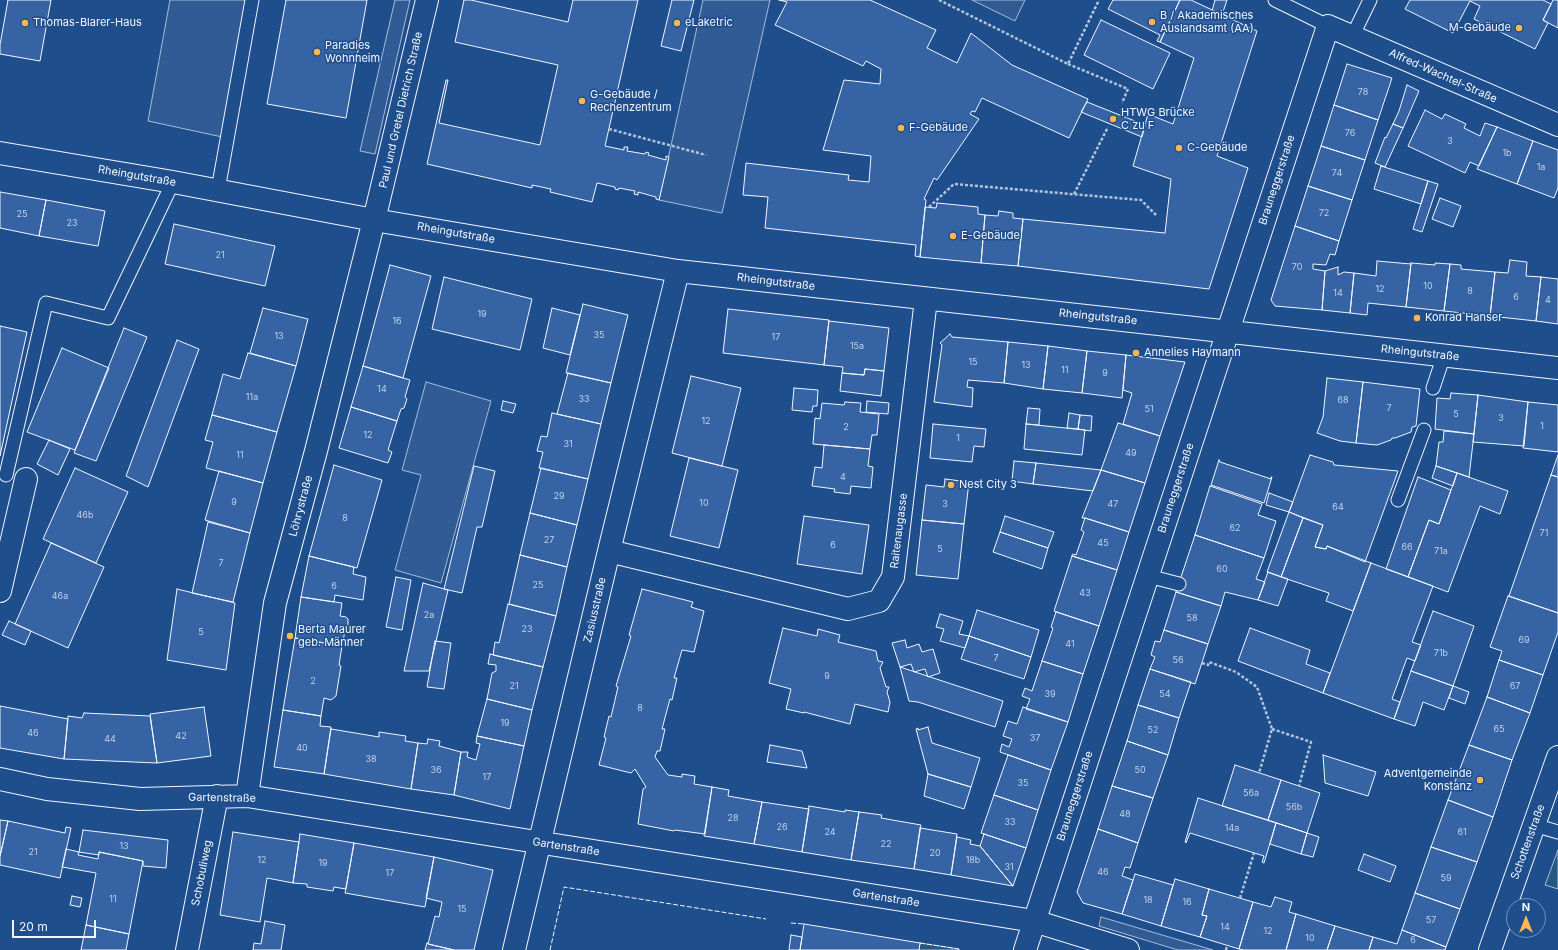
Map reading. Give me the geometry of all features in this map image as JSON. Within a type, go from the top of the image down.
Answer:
[{"type":"street","name":"Paul und Gretel Dietrich Straße","points":[[374,220],[427,0]]},
{"type":"street","name":"Alfred-Wachtel-Straße","points":[[1328,26],[1558,125]]},
{"type":"street","name":"Brauneggerstraße","points":[[1025,950],[1328,26]]},
{"type":"street","name":"Rheingutstraße","points":[[0,153],[218,190],[374,220],[678,270],[926,299],[1558,368]]},
{"type":"street","name":"Löhrystraße","points":[[247,796],[276,603],[374,220]]},
{"type":"street","name":"Zasiusstraße","points":[[514,950],[678,270]]},
{"type":"street","name":"Raitenaugasse","points":[[609,551],[848,609],[880,601],[893,577],[926,299]]},
{"type":"street","points":[[0,590],[11,476]]},
{"type":"street","name":"Schottenstraße","points":[[1490,950],[1558,757]]},
{"type":"street","name":"Gartenstraße","points":[[0,779],[47,788],[140,799],[247,796],[1034,921],[1128,950]]},
{"type":"street","name":"Schobuliweg","points":[[187,950],[217,796]]},
{"type":"lane","points":[[218,190],[252,0]]},
{"type":"lane","points":[[1275,0],[1328,26]]},
{"type":"lane","points":[[1352,37],[1370,0]]},
{"type":"lane","points":[[11,476],[46,303],[108,318],[173,182]]},
{"type":"lane","points":[[1433,388],[1444,355]]},
{"type":"lane","points":[[1398,500],[1424,430]]},
{"type":"lane","points":[[1148,576],[1178,584]]},
{"type":"lane","points":[[1534,825],[1558,832]]},
{"type":"path","points":[[939,0],[1068,64],[1128,88],[1122,103]]},
{"type":"path","points":[[1068,64],[1099,0]]},
{"type":"path","points":[[1074,194],[1108,127]]},
{"type":"path","points":[[609,129],[706,155]]},
{"type":"path","points":[[929,207],[954,184],[1141,200],[1156,215]]},
{"type":"path","points":[[1202,663],[1208,665],[1209,662],[1236,672],[1257,686],[1272,729],[1259,773]]},
{"type":"path","points":[[1272,729],[1311,742],[1299,786]]},
{"type":"path","points":[[1240,898],[1254,853]]},
{"type":"path","points":[[1226,950],[1227,945]]},
{"type":"shaded area","points":[[170,0],[252,0],[227,138],[148,121]]},
{"type":"shaded area","points":[[395,0],[410,0],[375,154],[360,151]]},
{"type":"shaded area","points":[[703,0],[770,0],[722,213],[659,200]]},
{"type":"shaded area","points":[[972,0],[1025,0],[1015,21]]},
{"type":"shaded area","points":[[426,382],[491,401],[441,583],[395,570],[421,475],[402,470]]},
{"type":"shaded area","points":[[1558,850],[1558,889],[1545,885]]},
{"type":"shaded area","points":[[1101,917],[1213,950],[1178,950],[1099,926]]},
{"type":"shaded area","points":[[920,943],[959,949],[959,950],[919,950]]},
{"type":"building","name":"Thomas-Blarer-Haus","points":[[8,0],[51,0],[40,61],[0,54],[0,45]]},
{"type":"building","name":"Paradies Wohnheim","points":[[286,0],[367,0],[346,118],[267,104]]},
{"type":"building","name":"G-Gebäude / Rechenzentrum","points":[[464,0],[471,0],[568,22],[573,0],[638,0],[605,146],[624,150],[624,147],[628,147],[627,151],[645,154],[646,152],[649,153],[648,155],[666,160],[666,156],[669,157],[659,200],[656,199],[656,197],[638,192],[638,195],[634,194],[635,191],[619,188],[618,190],[615,189],[615,187],[597,183],[592,202],[550,192],[551,189],[532,185],[532,188],[427,164],[446,80],[448,80],[439,123],[540,145],[558,65],[455,42]]},
{"type":"building","name":"eLaketric","points":[[672,0],[694,0],[681,51],[661,46]]},
{"type":"building","name":"F-Gebäude","points":[[779,0],[870,0],[936,30],[927,48],[957,63],[971,33],[1012,65],[1088,99],[1069,138],[982,98],[975,112],[972,111],[970,114],[979,119],[937,180],[934,178],[924,199],[926,200],[920,257],[915,256],[916,245],[765,228],[768,197],[743,195],[746,163],[849,175],[848,180],[869,182],[871,156],[823,150],[844,80],[880,84],[881,69],[866,61],[863,66],[775,25],[787,2]]},
{"type":"building","name":"B / Akademisches Auslandsamt (AA)","points":[[1113,0],[1180,0],[1160,42],[1157,41],[1160,35],[1108,9]]},
{"type":"building","name":"C-Gebäude","points":[[1180,0],[1191,0],[1257,31],[1217,156],[1248,168],[1209,289],[1018,266],[1023,219],[1165,233],[1171,179],[1133,166],[1148,114],[1173,124],[1194,58],[1160,42]]},
{"type":"building","points":[[1215,0],[1227,0],[1222,15],[1212,11]]},
{"type":"building","name":"M-Gebäude","points":[[1410,0],[1543,0],[1551,4],[1543,20],[1548,23],[1535,49],[1474,19],[1480,6],[1470,1],[1453,33],[1405,9]]},
{"type":"building","points":[[1553,0],[1558,0],[1558,28],[1543,20]]},
{"type":"building","points":[[1101,20],[1170,53],[1153,89],[1084,55]]},
{"type":"building","points":[[1347,64],[1392,78],[1378,120],[1334,105]]},
{"type":"building","points":[[1407,85],[1419,91],[1403,128],[1393,124],[1399,111]]},
{"type":"building","name":"HTWG Brücke C zu F","points":[[1087,102],[1145,125],[1142,137],[1081,112]]},
{"type":"building","points":[[1334,105],[1378,120],[1365,160],[1321,146]]},
{"type":"building","points":[[1425,110],[1442,119],[1445,114],[1466,124],[1464,128],[1480,136],[1485,123],[1497,127],[1479,166],[1470,162],[1465,173],[1408,146]]},
{"type":"building","points":[[1393,124],[1403,128],[1385,167],[1375,163],[1385,137],[1386,138]]},
{"type":"building","points":[[1497,127],[1533,141],[1517,184],[1477,169]]},
{"type":"building","points":[[1533,141],[1558,150],[1558,188],[1554,198],[1517,184]]},
{"type":"building","points":[[1321,146],[1365,160],[1352,200],[1308,186]]},
{"type":"building","points":[[1381,166],[1428,181],[1421,204],[1374,189]]},
{"type":"building","points":[[1428,181],[1438,184],[1422,232],[1413,229]]},
{"type":"building","points":[[1308,186],[1352,200],[1339,241],[1295,226]]},
{"type":"building","points":[[0,192],[46,200],[39,236],[0,228]]},
{"type":"building","points":[[1440,198],[1461,206],[1453,227],[1432,219]]},
{"type":"building","points":[[46,200],[105,211],[98,246],[39,236]]},
{"type":"building","name":"E-Gebäude","points":[[937,203],[978,207],[978,214],[985,215],[981,263],[920,257],[925,207],[936,208]]},
{"type":"building","points":[[999,211],[1013,213],[1013,218],[1023,219],[1018,266],[981,263],[985,215],[998,216]]},
{"type":"building","points":[[174,224],[275,246],[265,286],[165,264]]},
{"type":"building","points":[[1295,226],[1339,241],[1335,255],[1330,254],[1326,265],[1313,264],[1313,269],[1325,271],[1322,310],[1275,306],[1271,300]]},
{"type":"building","points":[[1510,260],[1527,262],[1526,276],[1541,277],[1536,321],[1490,316],[1495,272],[1508,273]]},
{"type":"building","points":[[1377,261],[1411,264],[1406,307],[1368,303],[1367,315],[1350,313],[1354,273],[1376,276]]},
{"type":"building","points":[[1411,263],[1435,265],[1435,263],[1450,264],[1444,311],[1406,307]]},
{"type":"building","points":[[1450,264],[1461,265],[1461,269],[1495,272],[1490,316],[1444,311]]},
{"type":"building","points":[[390,265],[431,276],[403,378],[363,366]]},
{"type":"building","points":[[1338,267],[1338,275],[1344,272],[1354,273],[1350,313],[1322,310],[1325,271]]},
{"type":"building","points":[[444,277],[532,299],[520,350],[432,329]]},
{"type":"building","points":[[1541,277],[1558,279],[1558,324],[1536,321]]},
{"type":"building","points":[[583,304],[628,315],[611,383],[566,373]]},
{"type":"building","points":[[263,308],[308,319],[296,366],[250,353]]},
{"type":"building","points":[[552,308],[580,315],[570,355],[543,348]]},
{"type":"building","points":[[728,309],[829,320],[824,365],[723,353]]},
{"type":"building","points":[[829,321],[889,328],[884,371],[865,369],[864,375],[842,373],[843,367],[824,365]]},
{"type":"building","points":[[0,326],[27,332],[0,456]]},
{"type":"building","points":[[124,328],[147,337],[96,461],[74,453]]},
{"type":"building","points":[[950,334],[952,337],[1008,342],[1004,383],[968,380],[967,387],[973,388],[972,407],[934,402],[942,345],[940,343]]},
{"type":"building","points":[[177,340],[199,349],[148,487],[126,476]]},
{"type":"building","points":[[1008,342],[1048,346],[1043,389],[1004,383]]},
{"type":"building","points":[[1048,346],[1087,351],[1082,393],[1043,389]]},
{"type":"building","points":[[62,348],[109,368],[75,450],[27,432]]},
{"type":"building","points":[[1087,351],[1126,355],[1122,398],[1082,393]]},
{"type":"building","points":[[248,353],[296,366],[277,432],[212,415],[223,374],[240,379]]},
{"type":"building","points":[[1126,355],[1185,362],[1160,436],[1123,424],[1132,393],[1123,390]]},
{"type":"building","points":[[363,366],[410,380],[405,397],[407,399],[404,408],[401,409],[397,421],[351,407]]},
{"type":"building","points":[[865,369],[884,371],[881,396],[840,391],[842,373],[864,375]]},
{"type":"building","points":[[568,373],[611,383],[601,424],[557,414]]},
{"type":"building","points":[[691,376],[741,388],[722,466],[672,453]]},
{"type":"building","points":[[1327,378],[1363,382],[1356,443],[1340,441],[1317,433],[1323,417]]},
{"type":"building","points":[[1363,382],[1420,389],[1416,426],[1412,427],[1411,432],[1377,445],[1356,443]]},
{"type":"building","points":[[794,388],[818,390],[817,406],[813,406],[812,412],[792,410]]},
{"type":"building","points":[[1451,393],[1478,395],[1474,434],[1435,429],[1437,398],[1450,399]]},
{"type":"building","points":[[1478,395],[1528,402],[1524,446],[1473,442]]},
{"type":"building","points":[[503,401],[516,404],[513,413],[501,410]]},
{"type":"building","points":[[867,401],[889,403],[888,414],[866,412]]},
{"type":"building","points":[[845,402],[861,403],[860,412],[879,414],[877,435],[872,435],[870,449],[813,444],[815,418],[820,419],[822,403],[844,405]]},
{"type":"building","points":[[1528,402],[1558,405],[1558,452],[1523,448]]},
{"type":"building","points":[[351,407],[397,421],[388,450],[392,452],[388,463],[339,448]]},
{"type":"building","points":[[1028,408],[1040,409],[1039,425],[1026,424]]},
{"type":"building","points":[[552,413],[601,424],[588,479],[539,468],[543,452],[537,451],[541,436],[547,437]]},
{"type":"building","points":[[1069,413],[1080,415],[1078,429],[1067,428]]},
{"type":"building","points":[[212,415],[277,432],[263,483],[206,468],[213,442],[205,440]]},
{"type":"building","points":[[1080,415],[1092,416],[1091,431],[1078,429]]},
{"type":"building","points":[[1118,423],[1160,436],[1145,483],[1101,470]]},
{"type":"building","points":[[933,424],[986,429],[984,447],[974,446],[972,462],[930,458]]},
{"type":"building","points":[[1026,424],[1085,430],[1082,455],[1024,449]]},
{"type":"building","points":[[1444,431],[1474,434],[1469,477],[1436,466],[1439,442],[1443,442]]},
{"type":"building","points":[[49,440],[70,449],[58,475],[37,464]]},
{"type":"building","points":[[824,445],[870,449],[868,466],[873,467],[871,488],[851,486],[850,494],[834,492],[835,489],[812,486],[815,467],[822,468]]},
{"type":"building","points":[[1310,455],[1333,462],[1334,465],[1398,471],[1365,562],[1327,546],[1326,549],[1315,547],[1323,525],[1289,512]]},
{"type":"building","points":[[1558,455],[1558,477],[1551,475]]},
{"type":"building","points":[[689,458],[738,470],[719,548],[670,536]]},
{"type":"building","points":[[1219,460],[1220,462],[1271,479],[1272,477],[1264,503],[1211,485]]},
{"type":"building","points":[[1014,461],[1036,463],[1033,484],[1012,481]]},
{"type":"building","points":[[1036,463],[1101,470],[1093,491],[1033,484]]},
{"type":"building","points":[[334,465],[382,480],[357,568],[309,556]]},
{"type":"building","points":[[474,466],[495,471],[482,527],[477,527],[462,593],[444,589]]},
{"type":"building","points":[[1436,466],[1457,473],[1453,486],[1432,478]]},
{"type":"building","points":[[75,468],[128,492],[96,563],[43,539]]},
{"type":"building","points":[[541,468],[588,479],[577,525],[530,513]]},
{"type":"building","points":[[1101,470],[1145,483],[1129,532],[1082,518]]},
{"type":"building","points":[[219,471],[263,483],[250,533],[205,520]]},
{"type":"building","points":[[1457,473],[1508,491],[1500,514],[1480,506],[1448,592],[1408,577],[1429,520],[1439,524]]},
{"type":"building","points":[[1551,475],[1558,477],[1558,613],[1509,596]]},
{"type":"building","points":[[1418,477],[1451,490],[1439,524],[1429,520],[1408,577],[1386,569]]},
{"type":"building","points":[[945,479],[969,482],[964,524],[922,520],[926,485],[944,487]]},
{"type":"building","points":[[1210,486],[1262,504],[1258,515],[1276,521],[1264,558],[1195,535]]},
{"type":"building","points":[[1269,493],[1293,502],[1289,512],[1266,505]]},
{"type":"building","points":[[1289,512],[1303,518],[1281,577],[1267,572]]},
{"type":"building","points":[[530,513],[577,525],[567,567],[520,555]]},
{"type":"building","points":[[804,516],[869,525],[862,574],[797,564]]},
{"type":"building","points":[[1005,516],[1054,532],[1048,548],[1000,532]]},
{"type":"building","points":[[1085,518],[1129,532],[1117,570],[1072,556],[1073,554],[1076,555],[1084,532],[1081,530]]},
{"type":"building","points":[[1303,518],[1323,525],[1315,547],[1326,549],[1327,546],[1371,563],[1353,611],[1326,601],[1329,593],[1281,577]]},
{"type":"building","points":[[922,520],[964,524],[958,579],[916,575]]},
{"type":"building","points":[[208,522],[250,533],[233,602],[192,593]]},
{"type":"building","points":[[1000,532],[1048,548],[1042,569],[993,552]]},
{"type":"building","points":[[1195,535],[1264,558],[1256,579],[1265,582],[1258,600],[1225,592],[1221,606],[1176,592]]},
{"type":"building","points":[[51,543],[104,567],[68,648],[15,624]]},
{"type":"building","points":[[520,555],[567,567],[556,616],[509,604]]},
{"type":"building","points":[[309,556],[354,567],[353,574],[366,577],[363,600],[335,595],[334,602],[301,597]]},
{"type":"building","points":[[1072,556],[1117,570],[1099,626],[1054,611]]},
{"type":"building","points":[[1371,563],[1433,586],[1412,642],[1421,645],[1415,661],[1407,658],[1392,699],[1400,702],[1394,719],[1323,693]]},
{"type":"building","points":[[1268,572],[1288,579],[1278,606],[1258,600]]},
{"type":"building","points":[[396,577],[411,580],[402,630],[386,627]]},
{"type":"building","points":[[423,583],[448,590],[429,671],[404,671]]},
{"type":"building","points":[[177,589],[235,603],[226,670],[167,660]]},
{"type":"building","points":[[642,589],[693,602],[691,607],[704,611],[694,652],[682,650],[674,678],[677,678],[672,700],[670,699],[662,729],[665,729],[660,751],[657,751],[655,757],[668,775],[682,777],[682,774],[695,776],[694,784],[712,787],[705,834],[674,831],[638,824],[643,789],[646,787],[635,769],[631,773],[599,765],[606,738],[604,737],[609,716],[611,717],[618,687],[616,686],[631,636],[629,635]]},
{"type":"building","points":[[1176,592],[1221,606],[1208,644],[1164,630]]},
{"type":"building","points":[[1508,596],[1558,613],[1558,632],[1543,675],[1499,660],[1502,651],[1490,647]]},
{"type":"building","points":[[301,597],[342,603],[340,616],[348,619],[348,627],[345,631],[342,646],[295,638]]},
{"type":"building","points":[[508,604],[556,616],[543,667],[493,655],[495,642],[499,643]]},
{"type":"building","points":[[977,610],[1039,630],[1031,657],[969,636]]},
{"type":"building","points":[[1433,611],[1474,626],[1453,686],[1411,671]]},
{"type":"building","points":[[1056,612],[1099,626],[1083,674],[1042,661],[1053,628],[1051,627]]},
{"type":"building","points":[[940,614],[963,621],[959,634],[969,636],[965,648],[940,641],[944,629],[936,627]]},
{"type":"building","points":[[9,621],[31,631],[25,645],[2,635]]},
{"type":"building","points":[[783,628],[817,636],[818,629],[840,635],[838,642],[876,651],[878,661],[883,662],[880,668],[886,687],[889,687],[887,692],[890,702],[888,712],[855,704],[850,724],[786,709],[791,689],[769,683]]},
{"type":"building","points":[[1250,628],[1310,650],[1306,664],[1330,673],[1323,693],[1238,661]]},
{"type":"building","points":[[1164,630],[1208,644],[1195,684],[1150,669],[1155,657],[1151,655],[1155,641],[1160,642]]},
{"type":"building","points":[[969,636],[1031,657],[1024,679],[961,659]]},
{"type":"building","points":[[295,638],[342,646],[339,665],[341,666],[336,696],[331,700],[324,698],[321,716],[283,710]]},
{"type":"building","points":[[905,640],[907,648],[919,644],[922,652],[933,649],[940,673],[928,677],[925,669],[914,672],[911,664],[900,667],[892,643]]},
{"type":"building","points":[[435,641],[451,643],[444,689],[427,687]]},
{"type":"building","points":[[490,654],[543,667],[532,710],[487,699],[492,673],[496,671],[496,665],[488,664]]},
{"type":"building","points":[[1499,660],[1543,675],[1530,713],[1487,697]]},
{"type":"building","points":[[1042,661],[1083,674],[1068,722],[1026,709],[1030,699],[1022,696],[1025,688],[1032,691]]},
{"type":"building","points":[[900,667],[1003,701],[995,727],[918,702],[909,701]]},
{"type":"building","points":[[1150,669],[1191,682],[1179,718],[1138,705]]},
{"type":"building","points":[[1411,671],[1453,686],[1444,710],[1423,702],[1415,726],[1394,719]]},
{"type":"building","points":[[1453,686],[1469,692],[1465,704],[1449,698]]},
{"type":"building","points":[[1487,697],[1530,713],[1512,760],[1469,745]]},
{"type":"building","points":[[487,699],[532,710],[524,746],[477,736]]},
{"type":"building","points":[[1138,705],[1179,718],[1168,755],[1127,741]]},
{"type":"building","points":[[0,706],[68,719],[64,759],[0,748]]},
{"type":"building","points":[[204,707],[211,756],[157,763],[150,714]]},
{"type":"building","points":[[1023,707],[1068,722],[1051,770],[1000,752],[1002,744],[1009,747],[1012,739],[1003,736],[1008,721],[1017,724]]},
{"type":"building","points":[[283,710],[321,716],[320,726],[331,727],[324,774],[274,767]]},
{"type":"building","points":[[84,713],[150,716],[157,763],[64,759],[68,716],[82,718]]},
{"type":"building","points":[[928,727],[932,743],[980,758],[971,787],[928,774],[916,729],[918,728],[918,730]]},
{"type":"building","points":[[331,729],[379,737],[379,732],[406,736],[405,741],[418,743],[411,789],[324,774]]},
{"type":"building","points":[[477,736],[524,746],[510,809],[454,795],[461,752],[468,752],[467,757],[476,760],[480,744],[476,743]]},
{"type":"building","points":[[428,739],[440,741],[439,746],[461,752],[454,795],[411,789],[418,743],[427,744]]},
{"type":"building","points":[[1127,741],[1168,755],[1153,798],[1112,786]]},
{"type":"building","points":[[770,745],[802,751],[807,768],[767,762]]},
{"type":"building","name":"Adventgemeinde Konstanz","points":[[1469,745],[1512,760],[1493,817],[1448,800]]},
{"type":"building","points":[[1008,755],[1051,770],[1038,810],[994,795]]},
{"type":"building","points":[[1323,755],[1376,772],[1368,796],[1325,783]]},
{"type":"building","points":[[1235,765],[1281,780],[1268,820],[1222,806]]},
{"type":"building","points":[[928,774],[971,787],[964,809],[924,796]]},
{"type":"building","points":[[1281,780],[1320,793],[1307,833],[1268,820]]},
{"type":"building","points":[[1112,786],[1153,798],[1138,843],[1098,829]]},
{"type":"building","points":[[712,787],[729,790],[728,796],[762,802],[754,844],[704,836]]},
{"type":"building","points":[[994,795],[1038,810],[1026,848],[981,833]]},
{"type":"building","points":[[1198,798],[1276,823],[1264,863],[1262,862],[1264,856],[1190,833],[1186,843],[1185,842]]},
{"type":"building","points":[[1448,800],[1493,817],[1477,862],[1431,847]]},
{"type":"building","points":[[762,802],[809,809],[802,852],[754,844]]},
{"type":"building","points":[[809,806],[845,812],[845,810],[859,812],[851,860],[802,852]]},
{"type":"building","points":[[859,812],[882,815],[881,818],[921,825],[914,869],[851,860]]},
{"type":"building","points":[[0,820],[8,821],[0,856]]},
{"type":"building","points":[[8,821],[65,833],[66,827],[71,828],[60,878],[0,865],[0,856]]},
{"type":"building","points":[[1276,823],[1307,833],[1301,854],[1270,844]]},
{"type":"building","points":[[920,828],[957,834],[951,875],[914,869]]},
{"type":"building","points":[[1098,829],[1138,843],[1130,868],[1125,867],[1122,876],[1133,880],[1122,914],[1083,903],[1077,892]]},
{"type":"building","points":[[83,830],[168,840],[166,868],[143,866],[143,861],[99,852],[99,855],[79,852]]},
{"type":"building","points":[[233,832],[299,842],[293,883],[267,878],[260,922],[220,915]]},
{"type":"building","points":[[1307,833],[1319,837],[1313,857],[1301,854]]},
{"type":"building","points":[[300,834],[354,843],[346,889],[334,887],[333,891],[307,887],[307,884],[293,883]]},
{"type":"building","points":[[984,834],[1026,848],[1013,886],[980,846]]},
{"type":"building","points":[[957,837],[971,840],[970,844],[980,846],[1013,886],[951,875]]},
{"type":"building","points":[[354,843],[434,857],[425,907],[345,893]]},
{"type":"building","points":[[1431,847],[1477,862],[1460,909],[1415,893]]},
{"type":"building","points":[[66,849],[79,852],[78,855],[98,859],[99,852],[143,861],[129,934],[86,925],[96,873],[62,867]]},
{"type":"building","points":[[1364,854],[1396,866],[1390,882],[1358,870]]},
{"type":"building","points":[[434,857],[493,870],[474,950],[454,950],[428,944],[435,916],[439,917],[442,902],[426,898]]},
{"type":"building","points":[[1135,874],[1173,885],[1161,926],[1122,914]]},
{"type":"building","points":[[1175,879],[1209,889],[1202,915],[1207,916],[1200,937],[1161,926]]},
{"type":"building","points":[[1209,889],[1253,902],[1239,949],[1200,937],[1207,916],[1202,915]]},
{"type":"building","points":[[1415,893],[1460,909],[1446,947],[1402,930]]},
{"type":"building","points":[[72,896],[82,898],[80,907],[70,905]]},
{"type":"building","points":[[1275,897],[1292,902],[1289,912],[1296,914],[1286,950],[1239,949],[1253,902],[1271,907]]},
{"type":"building","points":[[1296,914],[1335,926],[1327,950],[1286,950]]},
{"type":"building","points":[[265,921],[285,925],[281,950],[253,950],[254,943],[261,944]]},
{"type":"building","points":[[804,924],[920,943],[919,950],[800,950]]},
{"type":"building","points":[[86,925],[129,934],[126,950],[81,950]]},
{"type":"building","points":[[1335,926],[1373,937],[1369,950],[1327,950]]},
{"type":"building","points":[[1402,930],[1446,947],[1445,950],[1369,950],[1373,937],[1397,944]]},
{"type":"building","points":[[791,935],[802,937],[800,950],[789,950]]},
{"type":"building","points":[[427,943],[428,944],[454,950],[425,950]]},
{"type":"fence","points":[[550,950],[564,887],[766,919]]},
{"type":"fence","points":[[791,923],[804,924]]},
{"type":"fence","points":[[920,943],[959,950]]},
{"type":"place","name":"B / Akademisches Auslandsamt (AA)","points":[[1152,22]]},
{"type":"place","name":"Thomas-Blarer-Haus","points":[[25,23]]},
{"type":"place","name":"eLaketric","points":[[677,23]]},
{"type":"place","name":"M-Gebäude","points":[[1519,28]]},
{"type":"place","name":"Paradies Wohnheim","points":[[317,52]]},
{"type":"place","name":"G-Gebäude / Rechenzentrum","points":[[582,101]]},
{"type":"place","name":"HTWG Brücke C zu F","points":[[1113,119]]},
{"type":"place","name":"F-Gebäude","points":[[901,128]]},
{"type":"place","name":"C-Gebäude","points":[[1179,148]]},
{"type":"place","name":"E-Gebäude","points":[[953,236]]},
{"type":"place","name":"Konrad Hanser","points":[[1417,318]]},
{"type":"place","name":"Annelies Haymann","points":[[1136,353]]},
{"type":"place","name":"Nest City 3","points":[[951,485]]},
{"type":"place","name":"Berta Maurer geb. Männer","points":[[290,636]]},
{"type":"place","name":"Adventgemeinde Konstanz","points":[[1480,780]]}]
